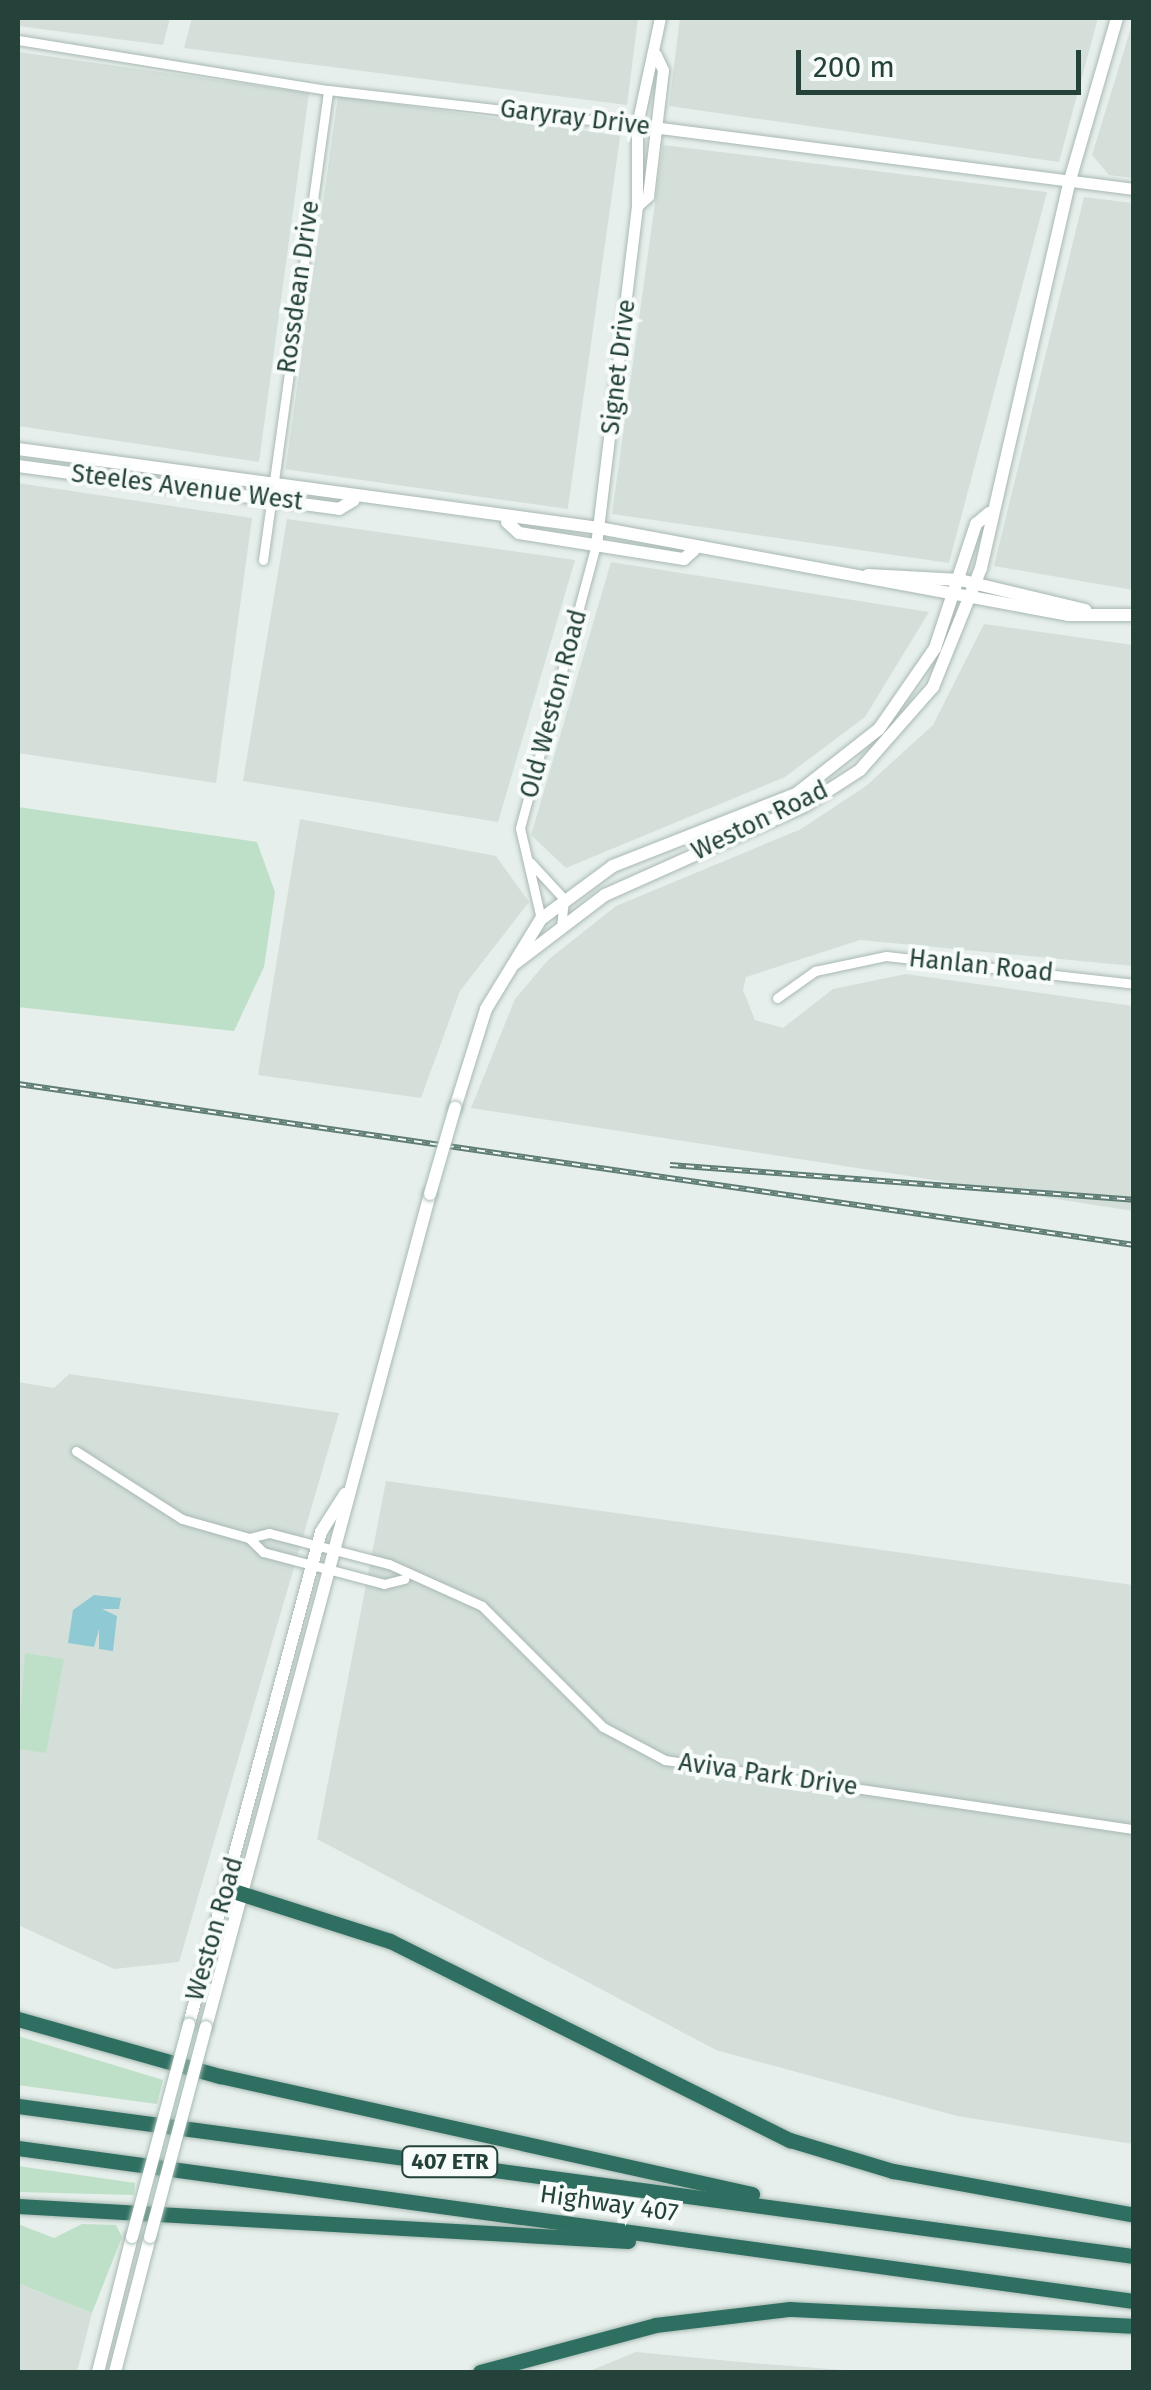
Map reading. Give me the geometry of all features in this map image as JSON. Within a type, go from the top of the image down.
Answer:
[{"type":"highway","points":[[227,1889],[390,1941],[683,2095],[790,2140],[892,2171],[1134,2214]]},
{"type":"highway","points":[[20,2019],[335,2104],[882,2222]]},
{"type":"highway","name":"Highway 407","points":[[18,2106],[1134,2256]]},
{"type":"highway","name":"Highway 407","points":[[18,2148],[1134,2301]]},
{"type":"highway","points":[[18,2206],[348,2219],[781,2253]]},
{"type":"highway","points":[[480,2372],[655,2325],[790,2309],[1134,2326]]},
{"type":"main road","name":"Weston Road","points":[[513,965],[606,895],[806,805],[860,770],[933,688],[977,582],[989,513],[1070,180],[1117,18]]},
{"type":"main road","name":"Steeles Avenue West","points":[[18,449],[272,491]]},
{"type":"main road","name":"Steeles Avenue West","points":[[18,466],[354,500],[507,522],[599,528],[694,550],[868,575],[977,582],[1086,610],[1134,615]]},
{"type":"main road","name":"Weston Road","points":[[115,2372],[331,1572],[345,1494],[454,1108],[486,1009],[540,919],[564,899],[613,866],[796,794],[849,758],[908,696],[955,596],[976,524],[989,513]]},
{"type":"main road","name":"Steeles Avenue West","points":[[507,522],[519,534],[684,559],[694,550]]},
{"type":"main road","name":"Steeles Avenue West","points":[[868,575],[955,596],[1068,615],[1086,610]]},
{"type":"main road","name":"Weston Road","points":[[98,2372],[312,1566],[330,1506],[345,1494]]},
{"type":"street","name":"Signet Drive","points":[[596,545],[637,206],[637,125],[656,55],[660,18]]},
{"type":"street","name":"Garyray Drive","points":[[18,40],[328,90],[1134,188]]},
{"type":"street","name":"Signet Drive","points":[[637,206],[648,196],[663,70],[656,55]]},
{"type":"street","name":"Rossdean Drive","points":[[263,560],[328,90]]},
{"type":"street","name":"Old Weston Road","points":[[540,919],[520,828],[596,545]]},
{"type":"street","points":[[530,862],[564,899],[561,928]]},
{"type":"street","name":"Hanlan Road","points":[[777,998],[815,971],[886,956],[1134,984]]},
{"type":"street","points":[[76,1451],[182,1519],[249,1538]]},
{"type":"street","name":"Aviva Park Drive","points":[[249,1538],[269,1533],[388,1564],[404,1578],[512,1626],[603,1727],[664,1760],[1134,1828]]},
{"type":"street","name":"Aviva Park Drive","points":[[249,1538],[263,1552],[331,1572],[384,1584],[404,1578]]},
{"type":"shaded area","points":[[18,18],[170,18],[163,45],[18,26]]},
{"type":"shaded area","points":[[192,18],[638,18],[627,105],[184,48]]},
{"type":"shaded area","points":[[680,18],[1098,18],[1059,162],[669,106]]},
{"type":"shaded area","points":[[1134,18],[1133,178],[1109,175],[1092,155]]},
{"type":"shaded area","points":[[18,52],[309,93],[259,462],[18,426]]},
{"type":"shaded area","points":[[338,96],[620,136],[568,509],[286,469]]},
{"type":"shaded area","points":[[663,145],[1047,192],[949,563],[612,514]]},
{"type":"shaded area","points":[[1084,197],[1133,203],[1133,590],[994,566]]},
{"type":"shaded area","points":[[18,483],[252,518],[216,783],[18,753]]},
{"type":"shaded area","points":[[287,519],[575,560],[498,822],[243,781]]},
{"type":"shaded area","points":[[611,562],[929,612],[865,717],[785,777],[566,868],[531,835]]},
{"type":"shaded area","points":[[984,624],[1133,645],[1133,966],[860,940],[746,977],[743,990],[755,1020],[783,1028],[833,989],[906,974],[1133,1006],[1133,1211],[471,1108],[515,999],[548,960],[616,906],[801,829],[866,786],[933,725]]},
{"type":"shaded area","points":[[300,819],[496,856],[529,902],[460,991],[421,1098],[258,1075]]},
{"type":"shaded area","points":[[69,1374],[339,1413],[179,1962],[114,1969],[18,1925],[18,1382],[54,1388]]},
{"type":"shaded area","points":[[386,1481],[1133,1585],[1133,2144],[957,2116],[716,2050],[317,1839]]},
{"type":"shaded area","points":[[18,2283],[92,2313],[77,2372],[18,2372]]},
{"type":"shaded area","points":[[636,2352],[751,2363],[869,2372],[587,2372]]},
{"type":"green space","points":[[18,807],[257,842],[275,892],[264,967],[234,1031],[18,1007]]},
{"type":"green space","points":[[25,1653],[64,1659],[46,1753],[18,1749]]},
{"type":"green space","points":[[18,2036],[163,2080],[157,2104],[18,2085]]},
{"type":"green space","points":[[18,2166],[135,2183],[134,2195],[18,2192]]},
{"type":"green space","points":[[18,2224],[54,2238],[82,2224],[116,2225],[122,2237],[92,2313],[18,2283]]},
{"type":"water","points":[[94,1595],[121,1598],[119,1609],[102,1609],[117,1616],[113,1651],[99,1649],[99,1629],[94,1647],[68,1643],[73,1610]]},
{"type":"railway","points":[[18,1084],[1134,1245]]},
{"type":"railway","points":[[670,1165],[1134,1200]]}]
